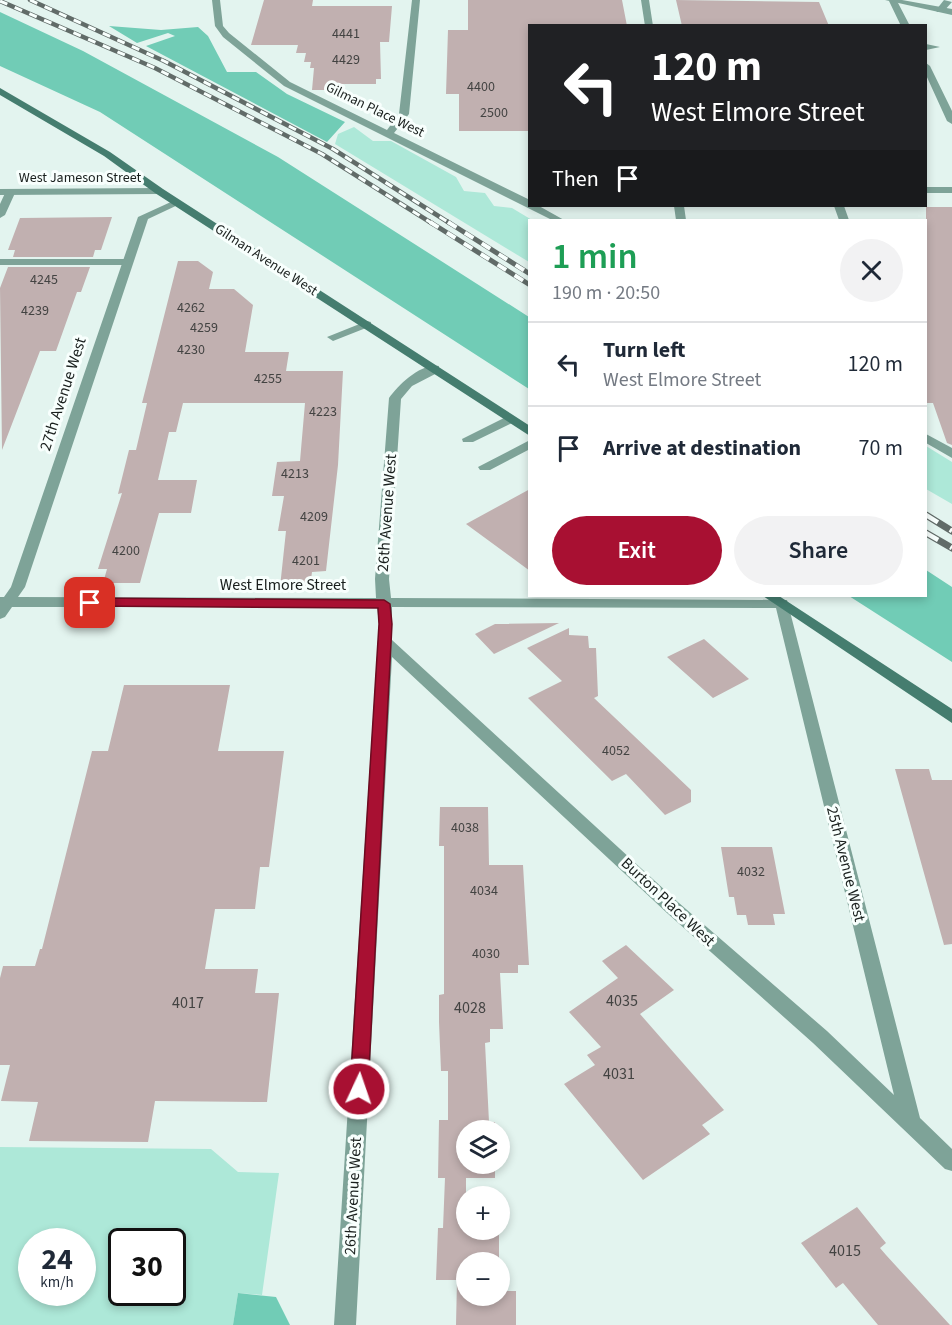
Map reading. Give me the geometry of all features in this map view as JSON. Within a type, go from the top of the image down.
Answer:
[{"type":"main road","name":"Gilman Avenue West","points":[[0,91],[107,154],[177,203],[367,324],[528,431]]},
{"type":"main road","points":[[776,599],[952,717]]},
{"type":"street","name":"Gilman Place West","points":[[216,0],[219,26],[226,35],[286,84],[528,203]]},
{"type":"street","points":[[389,133],[404,114],[416,0]]},
{"type":"street","points":[[645,0],[649,24]]},
{"type":"street","points":[[889,0],[952,12]]},
{"type":"street","points":[[940,10],[949,0]]},
{"type":"street","points":[[893,1],[905,24]]},
{"type":"street","points":[[927,47],[936,47]]},
{"type":"street","points":[[927,68],[952,120]]},
{"type":"street","points":[[503,189],[528,189]]},
{"type":"street","points":[[927,189],[952,190]]},
{"type":"street","name":"West Jameson Street","points":[[5,193],[159,191]]},
{"type":"street","points":[[0,215],[5,193]]},
{"type":"street","name":"27th Avenue West","points":[[2,606],[18,587],[143,217],[177,203]]},
{"type":"street","name":"Gilman Place West","points":[[535,207],[557,219]]},
{"type":"street","points":[[0,262],[126,262]]},
{"type":"street","points":[[333,337],[367,324]]},
{"type":"street","name":"26th Avenue West","points":[[345,1325],[384,641],[382,579],[395,398],[408,383],[435,369]]},
{"type":"street","points":[[468,439],[510,419]]},
{"type":"street","points":[[927,439],[952,454]]},
{"type":"street","points":[[485,467],[528,445]]},
{"type":"street","name":"West Elmore Street","points":[[2,606],[776,599]]},
{"type":"street","name":"25th Avenue West","points":[[776,599],[911,1123]]},
{"type":"street","name":"Burton Place West","points":[[384,641],[673,908],[820,1037],[952,1162]]},
{"type":"green space","points":[[0,12],[83,51],[278,157],[528,316],[528,388],[100,112],[0,66]]},
{"type":"green space","points":[[109,26],[161,30],[198,27],[208,36],[227,72],[256,72],[287,94],[345,122],[327,142],[146,46],[175,36],[168,33],[137,43]]},
{"type":"green space","points":[[354,127],[373,141],[391,141],[456,177],[464,191],[485,193],[494,206],[512,208],[530,219],[528,219],[528,261],[335,144],[338,134]]},
{"type":"green space","points":[[927,447],[952,462],[952,504],[927,490]]},
{"type":"green space","points":[[927,571],[952,587],[952,662],[851,597],[927,597]]},
{"type":"green space","points":[[0,1147],[211,1149],[238,1172],[279,1173],[262,1295],[238,1293],[233,1325],[0,1325]]},
{"type":"green space","points":[[238,1293],[276,1297],[290,1325],[233,1325]]},
{"type":"building","points":[[264,0],[313,0],[312,6],[392,6],[389,42],[380,42],[381,79],[376,79],[376,84],[336,84],[336,90],[312,90],[314,68],[310,68],[311,62],[304,62],[306,53],[296,53],[298,45],[251,45]]},
{"type":"building","points":[[468,0],[622,0],[627,24],[528,24],[528,131],[459,131],[459,94],[446,94],[448,30],[468,30]]},
{"type":"building","points":[[676,0],[819,2],[828,24],[682,24]]},
{"type":"building","points":[[926,207],[952,207],[952,445],[947,443],[933,403],[927,403]]},
{"type":"building","points":[[112,217],[101,250],[95,250],[93,257],[13,257],[15,250],[8,250],[20,218]]},
{"type":"building","points":[[178,261],[198,261],[213,272],[209,289],[234,289],[253,305],[245,352],[289,352],[286,371],[343,371],[338,465],[326,571],[312,572],[310,587],[280,587],[286,531],[278,531],[284,496],[272,496],[277,462],[300,461],[305,403],[183,403],[176,432],[169,432],[158,480],[197,480],[191,513],[159,513],[140,583],[103,583],[107,569],[98,569],[122,493],[118,494],[129,450],[136,450],[147,403],[142,403]]},
{"type":"building","points":[[8,267],[90,267],[81,292],[77,292],[56,351],[40,351],[2,450],[0,288]]},
{"type":"building","points":[[528,490],[528,570],[466,524]]},
{"type":"building","points":[[559,623],[494,654],[475,634],[495,624]]},
{"type":"building","points":[[569,628],[569,635],[588,636],[589,648],[596,648],[598,696],[594,698],[691,790],[691,802],[665,815],[626,774],[612,781],[528,698],[562,681],[527,648]]},
{"type":"building","points":[[704,639],[749,679],[713,698],[667,657]]},
{"type":"building","points":[[124,685],[230,685],[218,751],[284,751],[269,867],[260,867],[255,909],[215,909],[205,969],[258,969],[255,993],[279,993],[267,1102],[155,1101],[148,1142],[29,1141],[38,1102],[1,1101],[10,1065],[0,1065],[0,978],[3,966],[35,966],[40,949],[42,949],[92,751],[108,751]]},
{"type":"building","points":[[895,769],[929,769],[932,780],[952,780],[952,944],[944,945]]},
{"type":"building","points":[[440,807],[488,807],[489,865],[523,865],[529,965],[518,965],[518,973],[500,973],[503,1029],[490,1029],[490,1042],[485,1043],[489,1120],[456,1120],[456,1174],[495,1174],[495,1178],[466,1178],[466,1186],[456,1186],[456,1240],[499,1240],[499,1252],[456,1252],[456,1280],[436,1280],[438,1228],[443,1228],[445,1178],[438,1178],[439,1120],[448,1120],[448,1071],[441,1071],[439,1022],[439,995],[444,994],[444,846],[439,846]]},
{"type":"building","points":[[721,847],[772,847],[785,914],[773,914],[775,925],[748,925],[746,915],[737,915],[734,897],[729,897]]},
{"type":"building","points":[[626,945],[674,990],[640,1014],[724,1110],[702,1125],[710,1134],[643,1180],[564,1084],[595,1065],[587,1055],[601,1047],[569,1012],[618,978],[602,961]]},
{"type":"building","points":[[857,1207],[886,1243],[880,1248],[950,1325],[878,1325],[843,1283],[836,1288],[801,1243]]},
{"type":"building","points":[[510,1291],[516,1291],[516,1325],[456,1325],[456,1306],[510,1306]]},
{"type":"railway","points":[[30,0],[164,61],[333,149],[451,224]]},
{"type":"railway","points":[[0,1],[155,68],[322,154],[433,224]]},
{"type":"railway","points":[[430,222],[528,284]]},
{"type":"railway","points":[[448,222],[528,273]]},
{"type":"railway","points":[[927,516],[952,531]]},
{"type":"railway","points":[[927,534],[952,548]]},
{"type":"route","points":[[90,603],[384,604],[386,624],[359,1089]]}]
